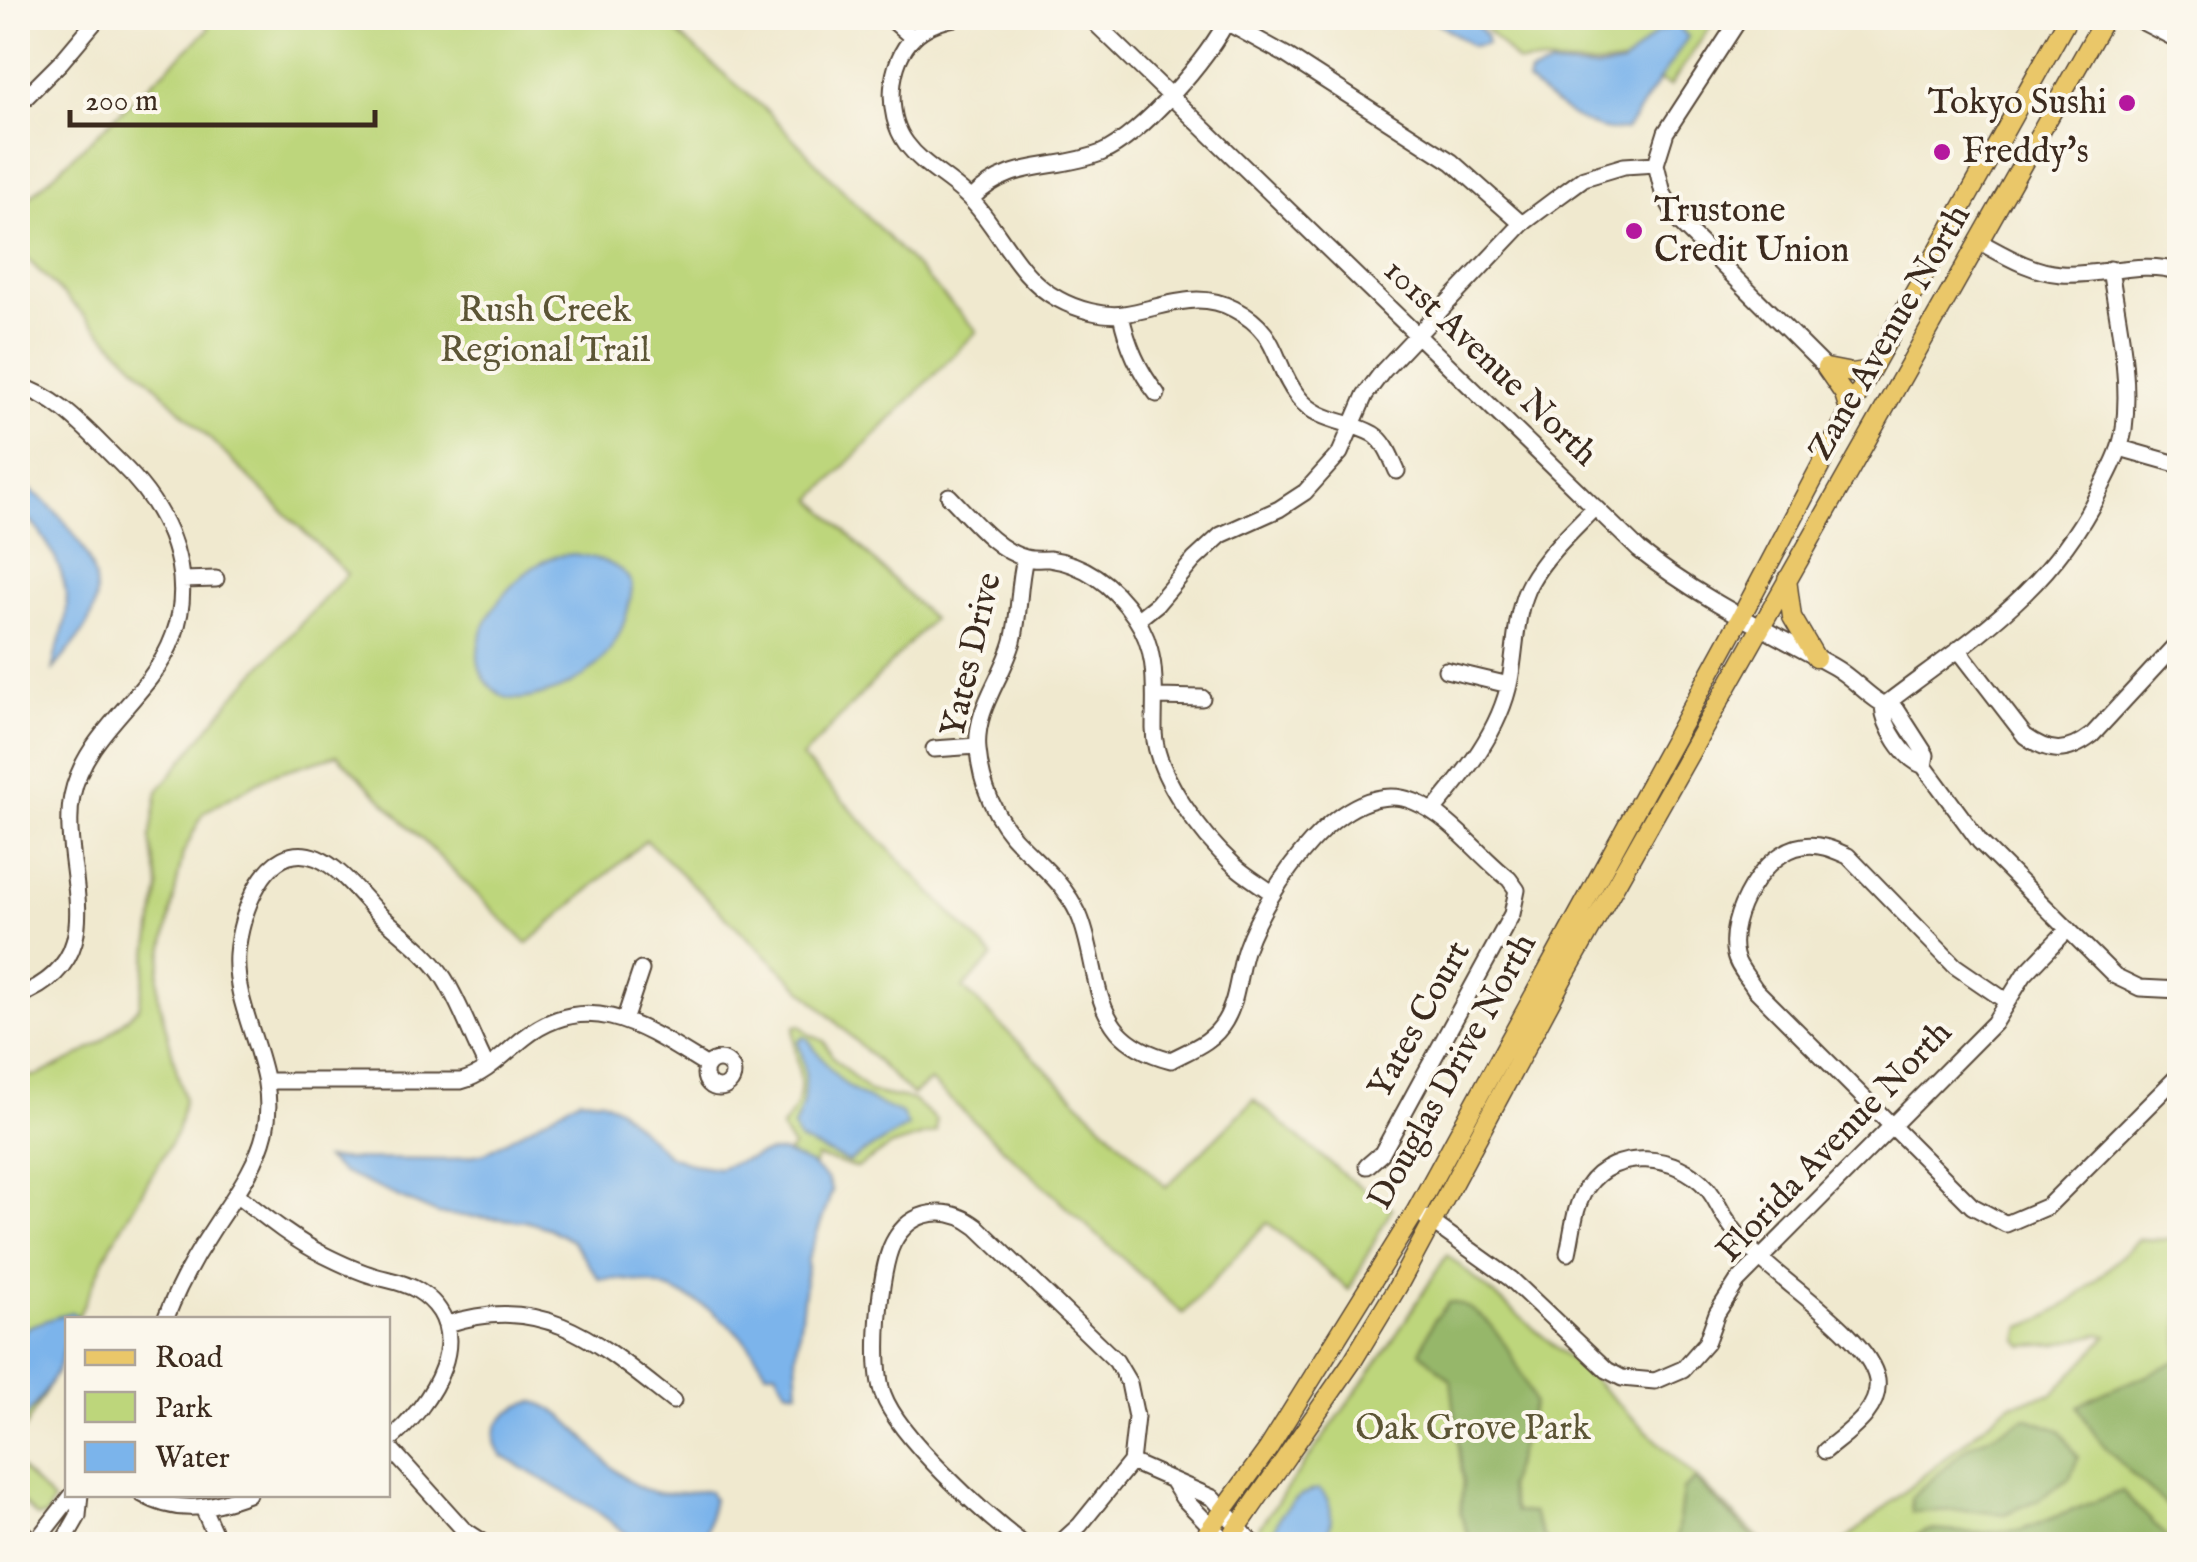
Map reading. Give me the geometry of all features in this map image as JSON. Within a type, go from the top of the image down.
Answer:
[{"type":"main road","name":"Zane Avenue North","points":[[1741,617],[1872,370],[2068,18]]},
{"type":"main road","name":"Zane Avenue North","points":[[1759,628],[2104,18]]},
{"type":"main road","points":[[1826,368],[1852,373],[1872,370]]},
{"type":"main road","points":[[1826,368],[1844,394],[1850,413]]},
{"type":"main road","points":[[1787,579],[1792,617],[1816,658]]},
{"type":"main road","name":"Douglas Drive North","points":[[1199,1544],[1344,1331],[1416,1211],[1741,617]]},
{"type":"main road","name":"Douglas Drive North","points":[[1230,1540],[1352,1362],[1759,628]]},
{"type":"street","points":[[18,105],[98,18]]},
{"type":"street","points":[[890,18],[912,38]]},
{"type":"street","points":[[954,18],[936,22],[912,38],[896,70],[889,120],[916,154],[971,200],[1030,276],[1055,298],[1087,311],[1121,315],[1206,299],[1232,308],[1257,324],[1271,340],[1299,398],[1316,414],[1374,434],[1398,471]]},
{"type":"street","name":"101st Avenue North","points":[[1090,18],[1639,550],[1675,579],[1838,669],[1883,706],[1898,710],[1926,755],[1924,766],[1980,842],[2116,976],[2140,988],[2180,990]]},
{"type":"street","points":[[1740,18],[1666,132],[1656,164],[1664,193],[1680,223],[1826,368]]},
{"type":"street","points":[[2135,18],[2180,42]]},
{"type":"street","points":[[971,200],[984,186],[1020,168],[1102,152],[1128,137],[1202,61],[1227,20],[1452,162],[1522,224]]},
{"type":"street","points":[[1137,620],[1221,535],[1279,509],[1305,492],[1340,453],[1374,383],[1522,224],[1584,178],[1624,166],[1656,164]]},
{"type":"street","points":[[1980,242],[2048,272],[2072,274],[2143,265],[2180,272]]},
{"type":"street","points":[[1883,706],[2022,599],[2057,562],[2093,505],[2120,448],[2124,428],[2126,370],[2110,270]]},
{"type":"street","points":[[1121,315],[1126,340],[1157,394]]},
{"type":"street","points":[[18,386],[57,404],[150,494],[173,538],[182,580],[177,624],[164,658],[96,743],[80,770],[73,792],[69,830],[79,912],[72,944],[61,964],[44,982],[18,996]]},
{"type":"street","points":[[2120,448],[2180,464]]},
{"type":"street","points":[[948,496],[998,542],[1025,558],[1075,566],[1100,578],[1137,620],[1150,646],[1157,697],[1154,732],[1163,765],[1181,801],[1235,866],[1272,893]]},
{"type":"street","points":[[1433,811],[1462,776],[1496,723],[1509,685],[1528,586],[1554,548],[1595,507]]},
{"type":"street","name":"Yates Drive","points":[[1025,558],[1012,645],[981,715],[977,746],[984,786],[1000,821],[1050,871],[1079,916],[1106,1012],[1118,1031],[1156,1056],[1171,1060],[1206,1044],[1226,1021],[1246,950],[1272,893],[1339,815],[1355,805],[1394,796],[1433,811],[1509,879],[1518,897]]},
{"type":"street","points":[[182,580],[216,579]]},
{"type":"street","points":[[1958,649],[2025,736],[2057,752],[2092,735],[2180,640]]},
{"type":"street","points":[[1446,670],[1509,685]]},
{"type":"street","points":[[1157,697],[1202,698]]},
{"type":"street","points":[[934,748],[977,746]]},
{"type":"street","points":[[2006,1001],[1956,966],[1848,856],[1827,848],[1805,845],[1782,852],[1764,867],[1740,912],[1734,956],[1754,989],[1972,1206],[2006,1224],[2048,1206],[2180,1074]]},
{"type":"street","points":[[166,1317],[196,1257],[254,1163],[265,1132],[267,1080],[240,986],[238,942],[265,872],[278,861],[296,855],[314,857],[332,868],[433,964],[446,982],[487,1067]]},
{"type":"street","name":"Yates Court","points":[[1366,1166],[1382,1153],[1518,897]]},
{"type":"street","name":"Florida Avenue North","points":[[1432,1222],[1511,1279],[1607,1370],[1622,1378],[1641,1380],[1670,1376],[1695,1358],[1725,1299],[1760,1259],[1994,1024],[2024,975],[2068,930]]},
{"type":"street","points":[[625,1018],[640,970]]},
{"type":"street","points":[[267,1080],[470,1079],[526,1036],[552,1021],[576,1014],[625,1018],[707,1066]]},
{"type":"street","points":[[1568,1253],[1577,1208],[1597,1174],[1611,1165],[1652,1160],[1672,1165],[1699,1182],[1760,1259],[1819,1307],[1871,1361],[1877,1390],[1864,1417],[1825,1450]]},
{"type":"street","points":[[236,1194],[322,1254],[368,1274],[413,1287],[437,1307],[448,1324],[450,1343],[443,1371],[412,1417],[390,1441]]},
{"type":"street","points":[[1416,1211],[1432,1222]]},
{"type":"street","points":[[1023,1544],[909,1438],[884,1397],[876,1355],[893,1244],[912,1221],[942,1212],[968,1220],[1116,1361],[1129,1383],[1136,1417],[1131,1462],[1080,1526],[1059,1544]]},
{"type":"street","points":[[448,1324],[495,1312],[543,1320],[592,1340],[673,1401]]},
{"type":"street","points":[[390,1445],[462,1528],[486,1544]]},
{"type":"street","points":[[1131,1462],[1213,1498],[1224,1510],[1230,1540]]},
{"type":"street","points":[[1173,1482],[1212,1528],[1230,1540],[1253,1544]]},
{"type":"street","points":[[18,1528],[34,1544],[73,1497]]},
{"type":"street","points":[[62,1544],[78,1516],[76,1497]]},
{"type":"street","points":[[148,1497],[168,1506],[203,1508],[238,1497]]},
{"type":"street","points":[[203,1508],[219,1544]]},
{"type":"green space","name":"Rush Creek Regional Trail","points":[[205,18],[666,18],[679,35],[768,112],[977,331],[813,499],[932,619],[802,758],[993,957],[963,988],[1166,1187],[1254,1100],[1345,1176],[1392,1208],[1349,1290],[1267,1222],[1183,1314],[930,1081],[912,1095],[646,840],[527,944],[337,755],[273,774],[204,812],[183,853],[159,972],[158,997],[184,1099],[177,1132],[111,1245],[78,1317],[65,1317],[63,1352],[18,1440],[18,1078],[39,1075],[73,1059],[100,1043],[139,1007],[159,887],[150,839],[158,791],[234,696],[347,574],[18,250],[18,208],[209,29]]},
{"type":"green space","points":[[1476,18],[1716,18],[1670,86],[1622,63],[1593,66],[1517,62]]},
{"type":"green space","points":[[800,1025],[824,1041],[834,1059],[870,1092],[913,1100],[936,1120],[936,1132],[891,1146],[857,1168],[817,1157],[813,1167],[787,1154],[793,1147],[781,1129],[800,1092],[794,1035],[795,1026]]},
{"type":"green space","points":[[2139,1239],[2179,1240],[2179,1544],[1841,1544],[2010,1404],[2053,1394],[2107,1336],[2023,1346],[2018,1340],[2021,1327],[2070,1302]]},
{"type":"green space","name":"Oak Grove Park","points":[[1447,1255],[1584,1371],[1765,1544],[1267,1544],[1255,1533],[1389,1346]]},
{"type":"green space","points":[[1449,1302],[1465,1306],[1492,1327],[1534,1403],[1508,1486],[1515,1512],[1533,1513],[1551,1544],[1472,1544],[1460,1514],[1463,1480],[1451,1380],[1420,1352],[1433,1322]]},
{"type":"green space","points":[[2179,1359],[2179,1517],[2110,1452],[2078,1406]]},
{"type":"green space","points":[[2026,1418],[2060,1430],[2078,1457],[2070,1478],[2039,1499],[2005,1514],[1964,1510],[1912,1512],[1911,1498],[1969,1446]]},
{"type":"green space","points":[[18,1466],[53,1501],[46,1516],[37,1517],[18,1498]]},
{"type":"green space","points":[[1695,1480],[1760,1544],[1676,1544],[1683,1489]]},
{"type":"green space","points":[[2122,1491],[2174,1544],[1892,1544],[1930,1530],[2022,1530]]},
{"type":"water","points":[[1430,18],[1470,18],[1486,36],[1487,44],[1472,46]]},
{"type":"water","points":[[1676,24],[1688,37],[1626,130],[1586,123],[1528,82],[1530,74],[1551,66],[1596,69],[1622,65],[1656,33]]},
{"type":"water","points":[[18,482],[47,503],[73,533],[92,568],[96,586],[89,621],[53,670],[65,623],[66,592],[48,545],[18,508]]},
{"type":"water","points":[[574,554],[611,564],[631,582],[630,601],[619,635],[600,662],[574,682],[532,697],[507,698],[486,680],[478,662],[487,620],[500,600],[534,567],[554,557]]},
{"type":"water","points":[[804,1037],[848,1086],[902,1114],[908,1126],[848,1162],[799,1140],[794,1127],[805,1085],[798,1042]]},
{"type":"water","points":[[580,1098],[602,1100],[618,1108],[668,1155],[692,1164],[718,1168],[769,1152],[782,1152],[810,1164],[827,1179],[832,1191],[808,1259],[796,1357],[798,1391],[786,1389],[776,1371],[766,1371],[735,1331],[696,1301],[649,1284],[599,1279],[572,1241],[548,1228],[525,1221],[438,1214],[341,1172],[325,1159],[449,1160],[485,1153]]},
{"type":"water","points":[[71,1312],[76,1317],[65,1317],[60,1364],[18,1426],[18,1336],[30,1326]]},
{"type":"water","points":[[535,1402],[567,1420],[606,1462],[635,1485],[660,1493],[709,1491],[713,1499],[704,1544],[640,1544],[594,1509],[502,1456],[495,1437],[501,1421],[516,1408]]},
{"type":"water","points":[[1319,1489],[1328,1501],[1331,1516],[1322,1544],[1275,1544],[1276,1526],[1286,1509],[1301,1496]]},
{"type":"place","name":"Tokyo Sushi","points":[[2127,103]]},
{"type":"place","name":"Freddy's","points":[[1942,152]]},
{"type":"place","name":"Trustone Credit Union","points":[[1634,231]]}]
